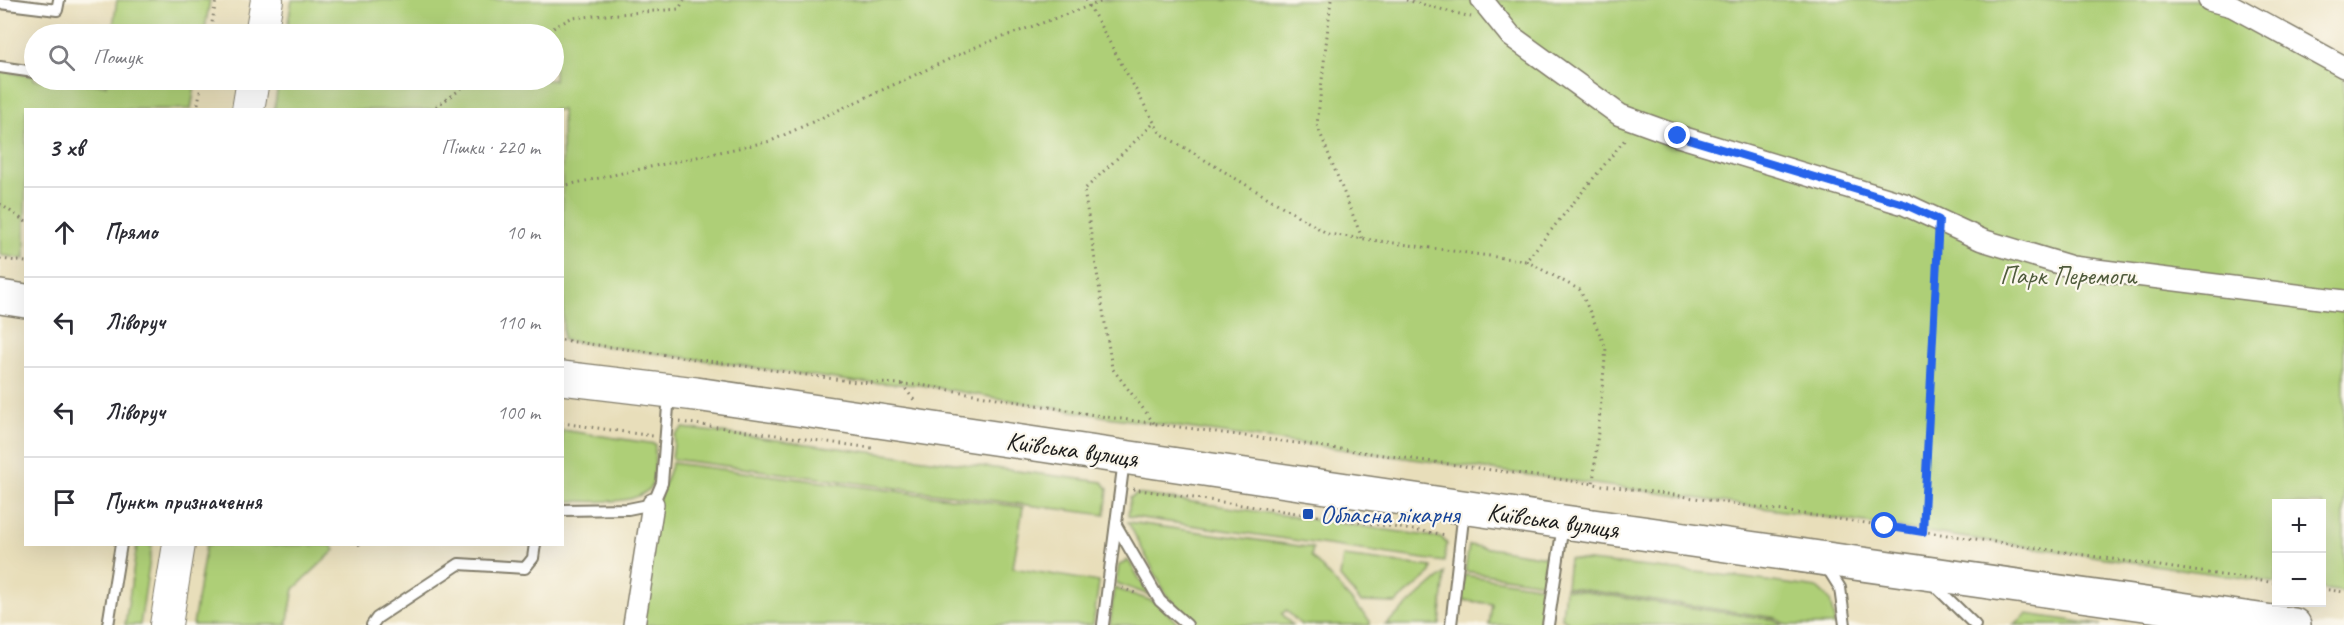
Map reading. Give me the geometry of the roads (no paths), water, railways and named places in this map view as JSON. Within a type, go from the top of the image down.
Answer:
[{"type":"main road","points":[[263,24],[267,0]]},
{"type":"main road","points":[[248,108],[251,90]]},
{"type":"main road","points":[[0,297],[24,301]]},
{"type":"main road","name":"Київська вулиця","points":[[564,378],[669,391],[1123,470],[1463,522],[1563,522],[2294,625]]},
{"type":"main road","points":[[166,625],[179,546]]},
{"type":"street","points":[[1482,0],[1511,36],[1620,115],[1640,122],[1904,204],[1982,240],[2072,267],[2344,301]]},
{"type":"street","points":[[2209,0],[2232,6],[2344,67]]},
{"type":"street","points":[[634,625],[653,504]]},
{"type":"lane","points":[[0,3],[57,10],[59,0]]},
{"type":"lane","points":[[0,67],[24,71]]},
{"type":"lane","points":[[564,510],[628,509],[653,504],[662,483],[669,391]]},
{"type":"lane","points":[[1103,625],[1109,584],[1109,541],[1116,525],[1123,470]]},
{"type":"lane","points":[[1451,625],[1463,522]]},
{"type":"lane","points":[[1548,625],[1563,522]]},
{"type":"lane","points":[[1116,525],[1160,601],[1187,625]]},
{"type":"lane","points":[[108,625],[121,546]]},
{"type":"lane","points":[[372,625],[377,618],[459,564],[525,568],[533,558],[535,546]]},
{"type":"lane","points":[[1821,558],[1840,588],[1845,625]]},
{"type":"lane","points":[[1922,572],[1975,625]]},
{"type":"place","name":"Обласна лікарня","points":[[1308,514]]},
{"type":"park label","name":"Парк Перемоги","points":[[2068,275]]}]
